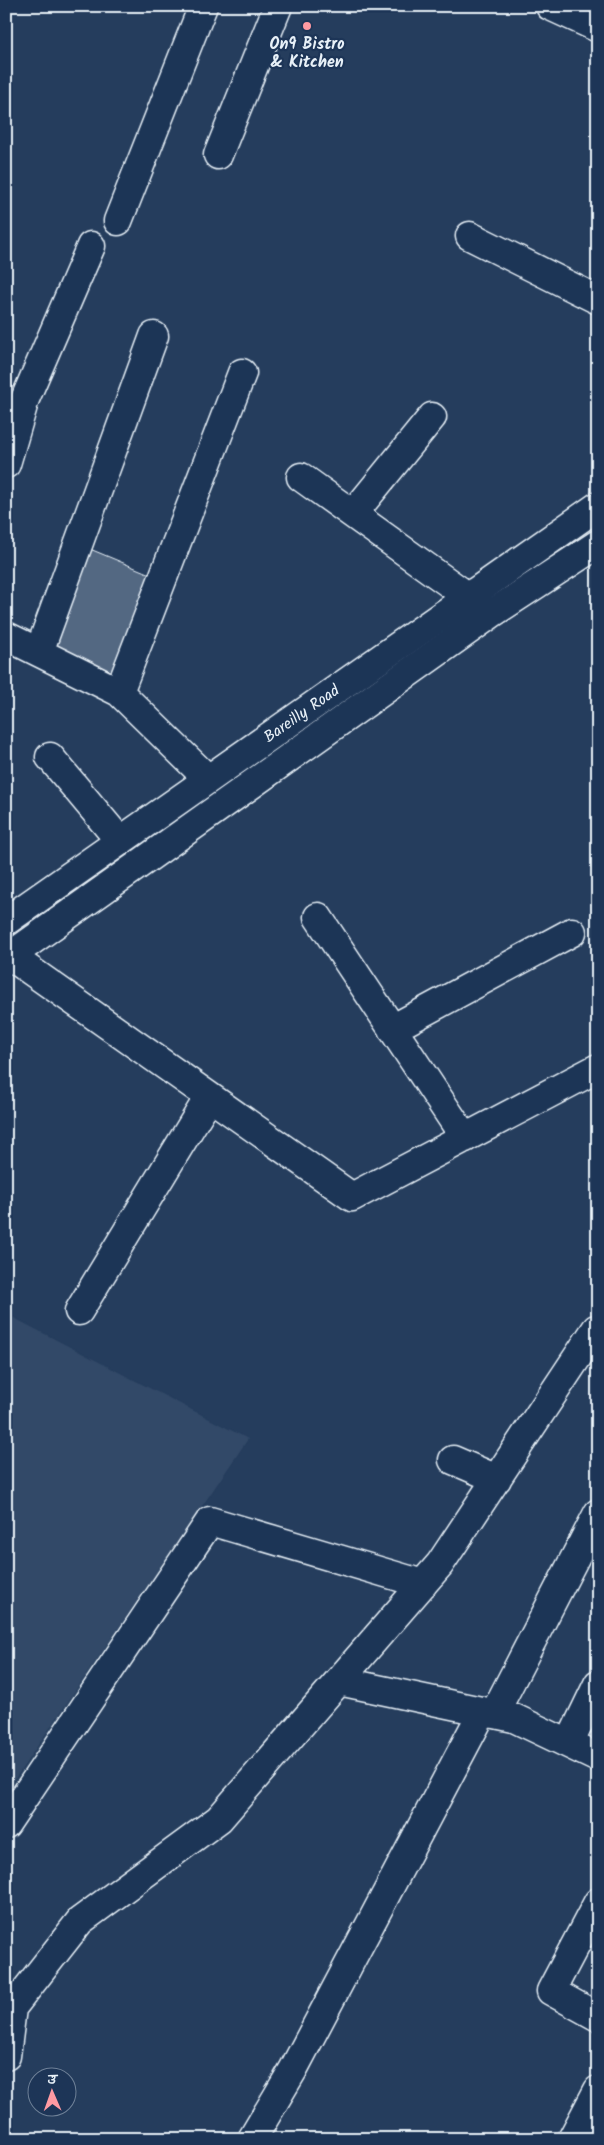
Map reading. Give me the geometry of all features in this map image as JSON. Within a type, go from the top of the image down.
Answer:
[{"type":"street","points":[[118,221],[202,6]]},
{"type":"street","points":[[218,155],[278,6]]},
{"type":"street","points":[[550,6],[598,28]]},
{"type":"street","points":[[470,236],[598,300]]},
{"type":"street","points":[[6,464],[25,399],[92,246]]},
{"type":"street","points":[[38,652],[154,336]]},
{"type":"street","points":[[119,692],[242,373]]},
{"type":"street","points":[[353,514],[432,417]]},
{"type":"street","points":[[301,477],[467,596]]},
{"type":"street","name":"Bareilly Road","points":[[6,921],[467,596],[598,506]]},
{"type":"street","name":"Bareilly Road","points":[[8,958],[492,614],[598,544]]},
{"type":"street","points":[[6,636],[119,692],[208,779]]},
{"type":"street","points":[[50,757],[120,842]]},
{"type":"street","points":[[318,917],[465,1138]]},
{"type":"street","points":[[392,1029],[572,932]]},
{"type":"street","points":[[8,958],[352,1197],[598,1068]]},
{"type":"street","points":[[79,1311],[209,1097]]},
{"type":"street","points":[[6,2056],[9,2007],[80,1920],[218,1819],[339,1681],[440,1564],[596,1329],[598,1329]]},
{"type":"street","points":[[453,1460],[497,1479]]},
{"type":"street","points":[[252,2139],[293,2070],[598,1513]]},
{"type":"street","points":[[6,1824],[210,1521],[423,1584]]},
{"type":"street","points":[[339,1681],[514,1718],[598,1758]]},
{"type":"street","points":[[569,1744],[598,1684]]},
{"type":"street","points":[[598,1902],[551,1991],[598,2017]]},
{"type":"street","points":[[572,2139],[598,2090]]},
{"type":"shaded area","points":[[6,1314],[248,1439],[6,1792]]},
{"type":"building","points":[[90,549],[157,577],[116,675],[48,646]]},
{"type":"place","name":"On9 Bistro & Kitchen","points":[[307,26]]}]
